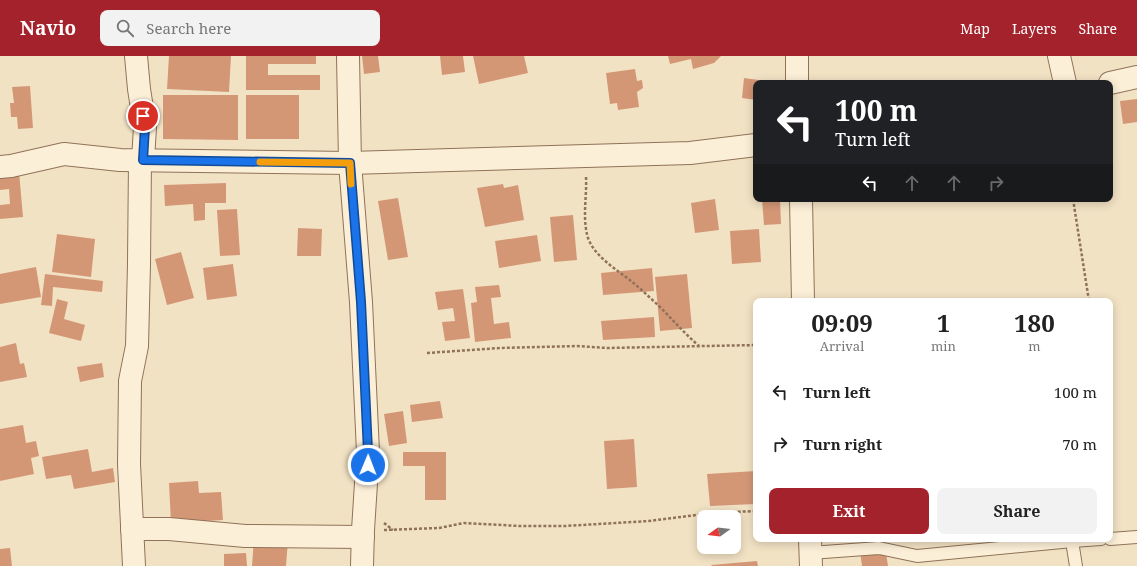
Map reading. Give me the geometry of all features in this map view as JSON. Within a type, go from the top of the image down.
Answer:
[{"type":"street","points":[[134,566],[128,464],[130,381],[137,346],[141,160],[145,127],[139,94],[136,56]]},
{"type":"street","points":[[348,56],[350,163],[361,302],[368,452],[362,566]]},
{"type":"street","points":[[796,56],[797,80]]},
{"type":"street","points":[[1060,56],[1064,80]]},
{"type":"street","points":[[1113,82],[1137,77]]},
{"type":"street","points":[[0,167],[11,166],[64,154],[120,160],[350,163],[690,153],[753,145]]},
{"type":"street","points":[[801,202],[803,298]]},
{"type":"street","points":[[132,528],[169,529],[245,536],[363,534]]},
{"type":"lane","points":[[1113,538],[1137,537]]},
{"type":"lane","points":[[810,553],[879,548],[917,556],[1062,542]]},
{"type":"lane","points":[[1072,542],[1076,566]]},
{"type":"path","points":[[585,156],[585,213],[586,228],[589,239],[603,258],[658,305],[684,333],[699,346]]},
{"type":"path","points":[[1073,202],[1089,298]]},
{"type":"path","points":[[427,353],[500,348],[577,346],[607,348],[753,345]]},
{"type":"path","points":[[363,534],[439,528],[464,523],[520,526],[565,526],[649,521],[712,513],[753,511]]},
{"type":"building","points":[[169,56],[231,56],[229,92],[167,89]]},
{"type":"building","points":[[246,56],[316,56],[316,64],[268,64],[268,75],[320,75],[320,90],[246,90]]},
{"type":"building","points":[[362,56],[378,56],[380,72],[364,74]]},
{"type":"building","points":[[440,56],[463,56],[465,72],[442,75]]},
{"type":"building","points":[[473,56],[524,56],[528,73],[479,84]]},
{"type":"building","points":[[668,56],[721,56],[714,63],[693,69],[691,59],[670,64]]},
{"type":"building","points":[[635,69],[637,81],[642,80],[643,88],[637,92],[639,107],[618,110],[617,103],[610,104],[606,73]]},
{"type":"building","points":[[744,78],[759,80],[753,80],[753,100],[742,98]]},
{"type":"building","points":[[30,86],[33,128],[18,129],[17,117],[11,117],[10,103],[14,103],[12,87]]},
{"type":"building","points":[[163,95],[238,95],[238,140],[163,139]]},
{"type":"building","points":[[246,95],[299,95],[299,139],[246,139]]},
{"type":"building","points":[[1137,99],[1137,122],[1123,124],[1120,101]]},
{"type":"building","points":[[19,172],[23,217],[0,219],[0,205],[10,204],[9,189],[0,190],[0,173]]},
{"type":"building","points":[[226,183],[226,203],[205,203],[205,220],[194,221],[193,204],[165,206],[164,185]]},
{"type":"building","points":[[503,184],[504,188],[518,185],[524,220],[485,227],[477,188]]},
{"type":"building","points":[[398,198],[408,257],[388,260],[378,201]]},
{"type":"building","points":[[715,199],[719,230],[695,233],[691,203]]},
{"type":"building","points":[[762,202],[780,202],[781,224],[764,225]]},
{"type":"building","points":[[237,209],[240,255],[220,256],[217,210]]},
{"type":"building","points":[[573,215],[577,260],[554,262],[550,217]]},
{"type":"building","points":[[298,228],[322,229],[321,256],[297,256]]},
{"type":"building","points":[[759,229],[761,262],[732,264],[730,231]]},
{"type":"building","points":[[57,234],[95,239],[91,277],[52,272]]},
{"type":"building","points":[[537,235],[541,261],[499,268],[495,241]]},
{"type":"building","points":[[181,252],[194,298],[167,305],[155,259]]},
{"type":"building","points":[[233,264],[237,296],[207,300],[203,268]]},
{"type":"building","points":[[36,267],[41,297],[0,304],[0,274]]},
{"type":"building","points":[[652,268],[654,291],[603,295],[601,273]]},
{"type":"building","points":[[45,274],[103,281],[102,292],[53,287],[52,306],[41,305]]},
{"type":"building","points":[[687,274],[692,328],[660,331],[655,277]]},
{"type":"building","points":[[499,285],[501,297],[491,298],[494,324],[509,322],[511,338],[475,342],[471,303],[477,302],[475,287]]},
{"type":"building","points":[[463,289],[470,338],[445,341],[442,322],[455,321],[453,308],[438,310],[435,292]]},
{"type":"building","points":[[57,299],[68,302],[64,319],[85,325],[81,341],[49,333]]},
{"type":"building","points":[[654,317],[655,337],[603,340],[601,321]]},
{"type":"building","points":[[16,343],[20,364],[24,363],[27,377],[0,382],[0,347]]},
{"type":"building","points":[[102,363],[104,377],[80,382],[77,367]]},
{"type":"building","points":[[440,401],[443,418],[412,422],[410,405]]},
{"type":"building","points":[[403,411],[407,443],[389,446],[384,414]]},
{"type":"building","points":[[23,425],[26,443],[36,441],[39,456],[31,458],[34,474],[0,481],[0,429]]},
{"type":"building","points":[[634,439],[637,487],[607,489],[604,441]]},
{"type":"building","points":[[88,449],[92,472],[113,468],[115,482],[74,489],[71,475],[46,479],[42,457]]},
{"type":"building","points":[[403,452],[446,452],[446,500],[425,500],[425,466],[403,466]]},
{"type":"building","points":[[753,471],[753,504],[710,506],[707,474]]},
{"type":"building","points":[[198,481],[199,493],[221,492],[223,520],[171,523],[169,483]]},
{"type":"building","points":[[254,538],[288,540],[286,566],[252,566]]},
{"type":"building","points":[[884,542],[888,566],[862,566],[859,544]]},
{"type":"building","points":[[10,548],[12,566],[0,566],[0,549]]},
{"type":"building","points":[[246,553],[247,566],[224,566],[224,554]]},
{"type":"building","points":[[757,561],[758,566],[711,565]]},
{"type":"slow traffic","points":[[260,162],[350,163],[351,184]]},
{"type":"route","points":[[143,116],[145,127],[143,160],[350,163],[361,302],[368,465]]}]
